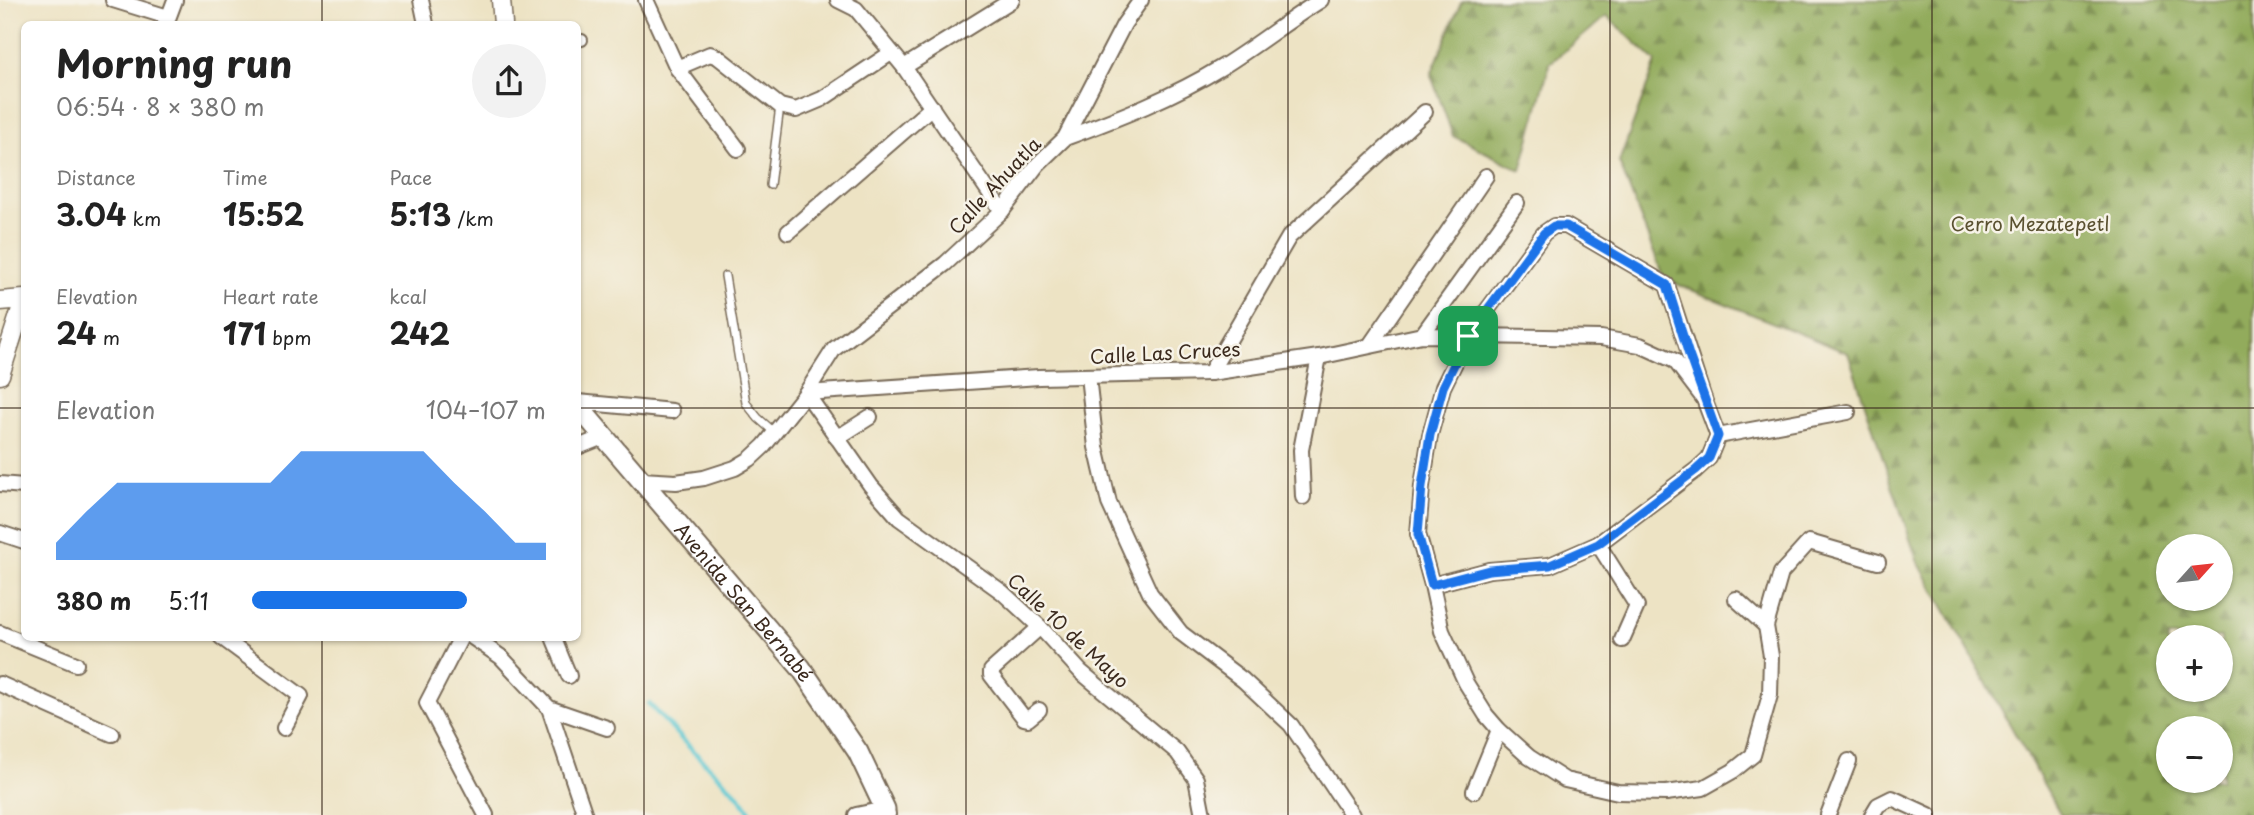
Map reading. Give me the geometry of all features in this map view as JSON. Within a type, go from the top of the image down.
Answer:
[{"type":"main road","name":"Avenida San Bernabé","points":[[581,408],[801,668],[858,752],[886,813]]},
{"type":"street","points":[[113,0],[167,21],[175,0]]},
{"type":"street","points":[[421,0],[425,21]]},
{"type":"street","points":[[501,0],[503,21]]},
{"type":"street","points":[[646,0],[677,68],[738,149]]},
{"type":"street","points":[[838,0],[856,9],[904,67],[1002,211]]},
{"type":"street","points":[[904,67],[1012,0]]},
{"type":"street","name":"Calle Ahuatla","points":[[806,393],[834,349],[945,264],[1002,211],[1038,164],[1065,138],[1124,24],[1141,0]]},
{"type":"street","points":[[1065,138],[1140,110],[1212,73],[1321,0]]},
{"type":"street","points":[[677,68],[710,54],[718,57],[780,106],[796,110],[821,99],[891,52]]},
{"type":"street","points":[[788,232],[932,107]]},
{"type":"street","points":[[1210,373],[1289,237],[1425,112]]},
{"type":"street","points":[[1370,345],[1486,176]]},
{"type":"street","points":[[1422,335],[1517,202]]},
{"type":"street","points":[[1704,399],[1667,285],[1566,226],[1554,226],[1544,233],[1468,336],[1443,387],[1430,435],[1418,534],[1442,631],[1452,657],[1473,694],[1499,730],[1529,757],[1565,780],[1618,792],[1666,793],[1703,788],[1734,771],[1753,755],[1770,695],[1771,656],[1766,626],[1781,573],[1809,542],[1878,562]]},
{"type":"street","points":[[0,301],[21,300]]},
{"type":"street","points":[[0,375],[21,309]]},
{"type":"street","name":"Calle Las Cruces","points":[[806,393],[1038,377],[1210,373],[1319,357],[1422,335],[1601,338],[1640,345],[1675,361],[1704,399],[1718,436]]},
{"type":"street","points":[[1303,497],[1301,450],[1319,357]]},
{"type":"street","points":[[1088,376],[1096,447],[1109,503],[1150,593],[1181,634],[1243,680],[1291,725],[1352,815]]},
{"type":"street","points":[[641,480],[685,481],[735,468],[750,459],[806,393]]},
{"type":"street","name":"Calle 10 de Mayo","points":[[806,393],[871,486],[899,518],[1002,592],[1040,627],[1082,672],[1177,752],[1196,779],[1203,815]]},
{"type":"street","points":[[581,404],[672,411]]},
{"type":"street","points":[[1432,585],[1489,570],[1550,565],[1598,544],[1696,470],[1709,458],[1718,436],[1848,412]]},
{"type":"street","points":[[837,438],[870,417]]},
{"type":"street","points":[[581,446],[603,437]]},
{"type":"street","points":[[0,484],[21,486]]},
{"type":"street","points":[[0,533],[21,540]]},
{"type":"street","points":[[1598,544],[1637,606],[1622,640]]},
{"type":"street","points":[[1736,599],[1766,626]]},
{"type":"street","points":[[1039,710],[1028,719],[1024,718],[991,675],[992,671],[1040,627]]},
{"type":"street","points":[[0,632],[21,641]]},
{"type":"street","points":[[21,641],[76,664]]},
{"type":"street","points":[[226,641],[301,696],[284,728]]},
{"type":"street","points":[[459,641],[427,703],[486,815]]},
{"type":"street","points":[[477,641],[501,657],[549,708],[585,815]]},
{"type":"street","points":[[555,641],[569,676]]},
{"type":"street","points":[[0,684],[112,734]]},
{"type":"street","points":[[549,708],[607,728]]},
{"type":"street","points":[[1474,790],[1499,730]]},
{"type":"street","points":[[1828,815],[1849,761]]},
{"type":"street","points":[[1872,815],[1878,805],[1892,798],[1929,815]]},
{"type":"street","points":[[856,815],[886,813]]},
{"type":"lane","points":[[770,185],[780,106]]},
{"type":"lane","points":[[725,276],[747,403],[758,418],[775,432]]},
{"type":"green space","name":"Cerro Mezatepetl","points":[[1466,0],[2254,0],[2254,815],[2061,815],[1917,560],[1848,353],[1664,279],[1619,162],[1656,62],[1607,16],[1550,63],[1521,170],[1453,136],[1431,75],[1461,2]]},
{"type":"waterway","points":[[649,704],[738,795],[752,815]]},
{"type":"route","points":[[1554,226],[1566,226],[1667,285],[1718,436],[1709,458],[1598,544],[1550,565],[1489,570],[1432,585],[1418,534],[1422,486],[1430,435],[1443,387],[1468,336],[1544,233],[1554,226]]}]
